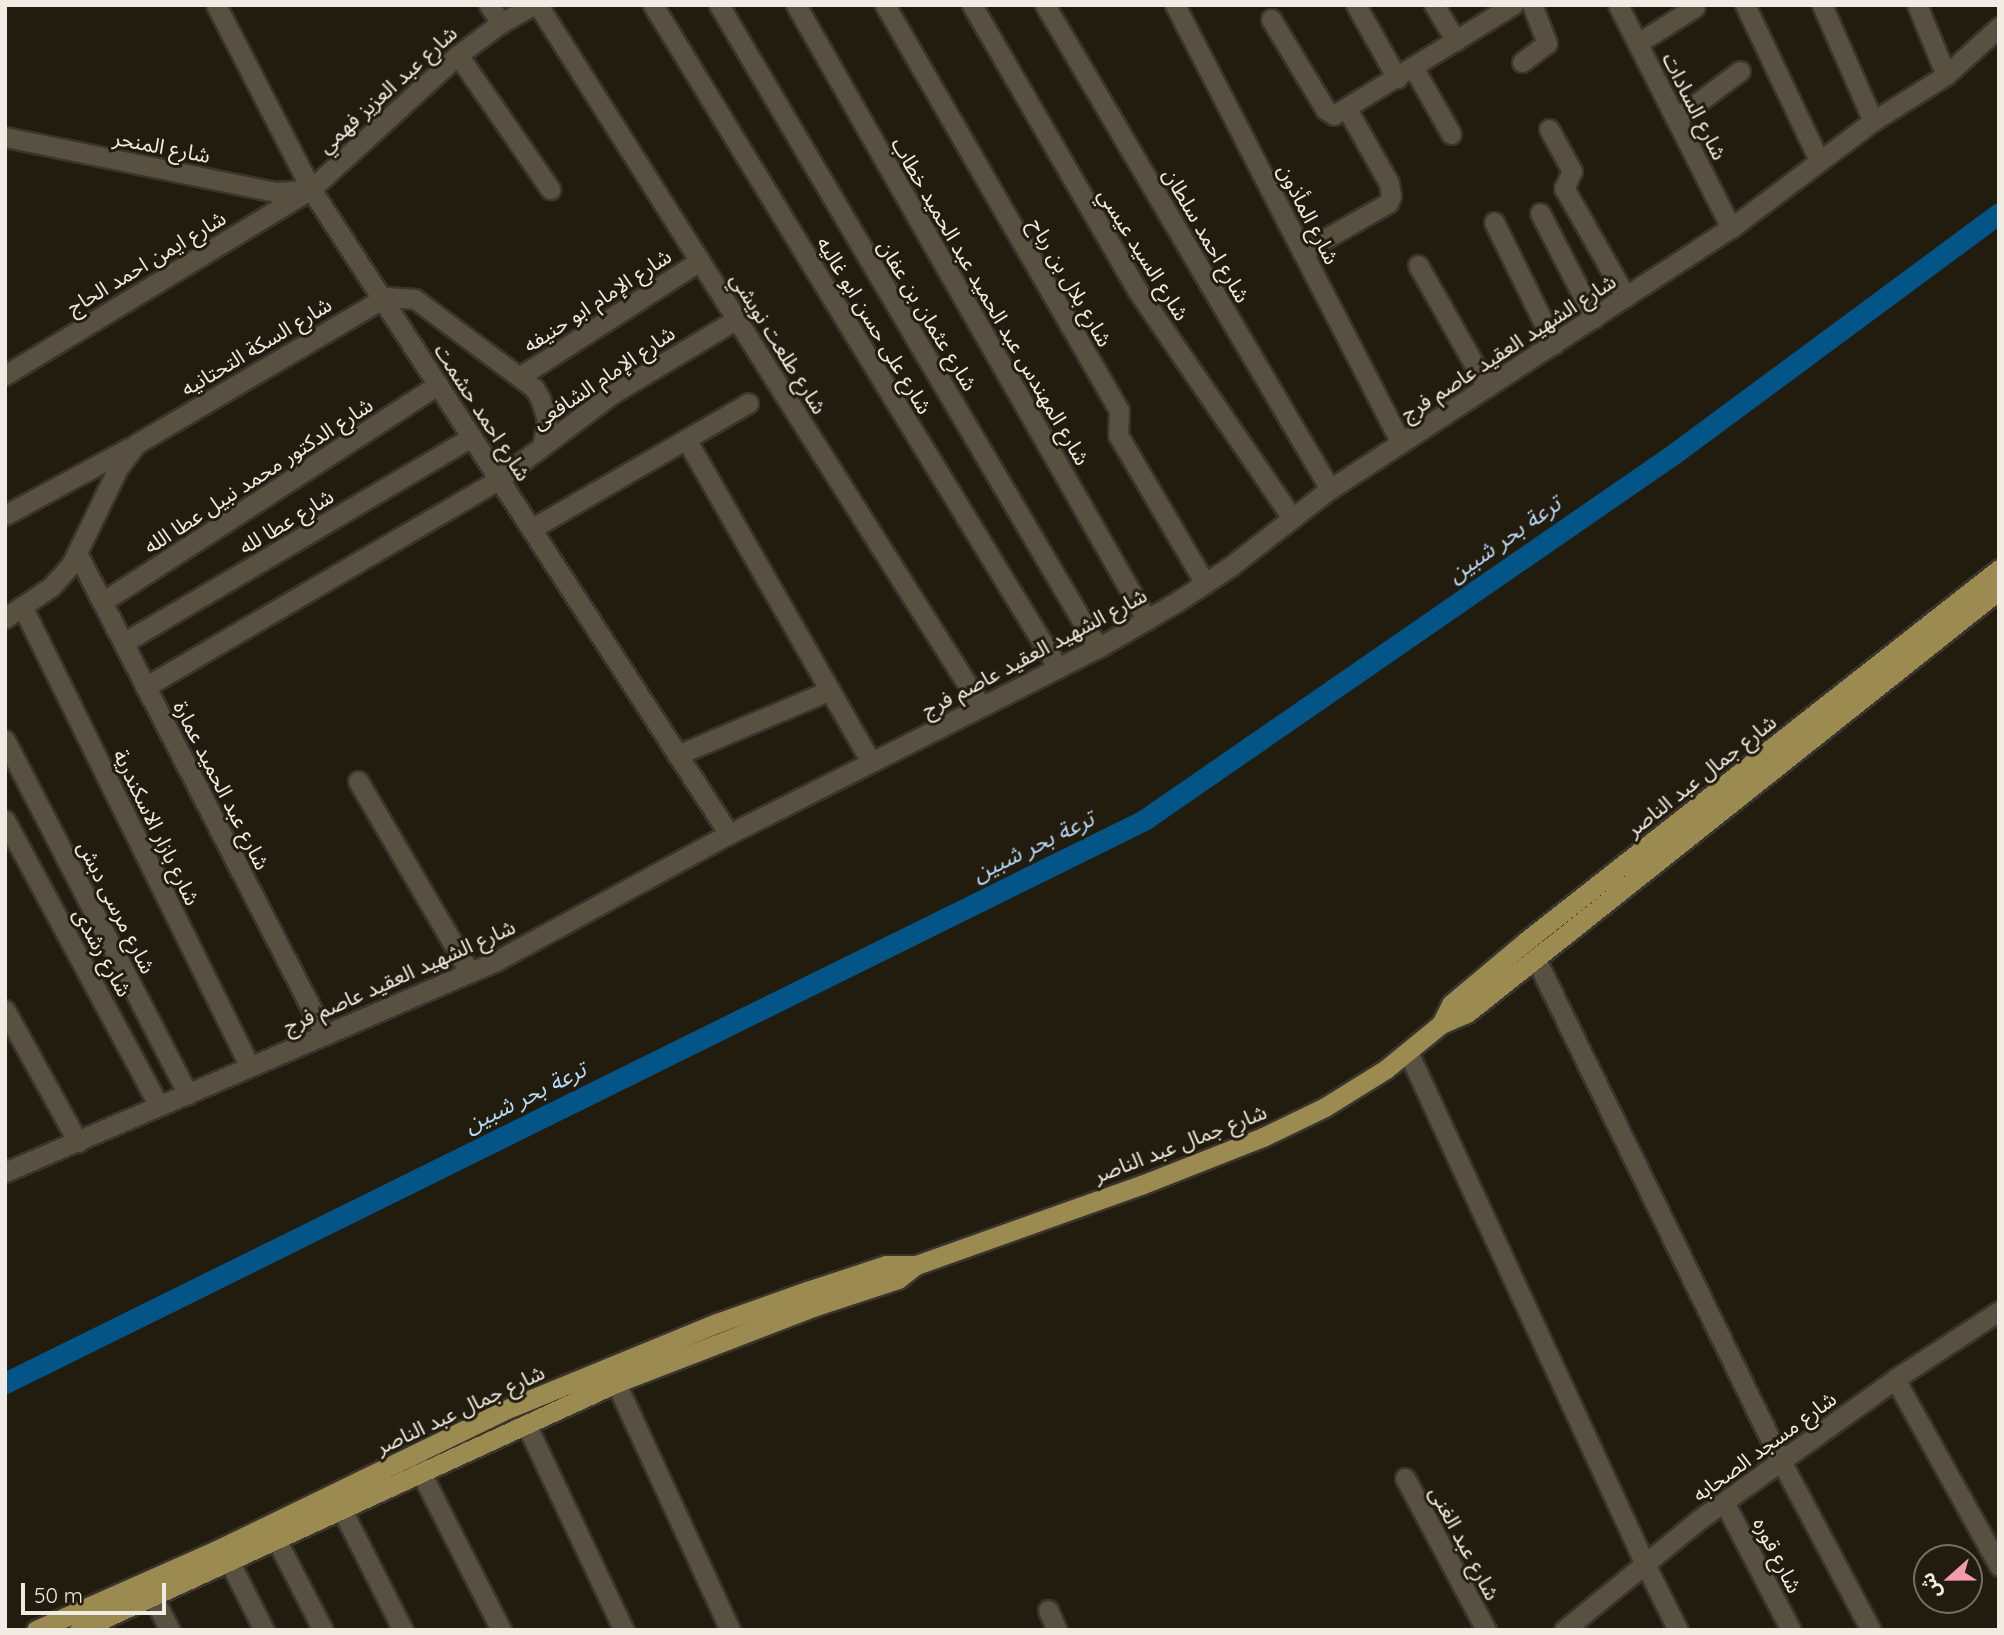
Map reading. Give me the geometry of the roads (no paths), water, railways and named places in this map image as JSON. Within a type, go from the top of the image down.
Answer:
[{"type":"main road","name":"شارع جمال عبد الناصر","points":[[36,1630],[416,1464],[527,1424],[616,1384],[813,1307],[898,1279],[916,1265],[1141,1185],[1263,1137],[1325,1107],[1408,1052],[1441,1024],[1461,1017],[1530,949],[1999,569]]},
{"type":"main road","name":"شارع جمال عبد الناصر","points":[[1530,949],[1999,590]]},
{"type":"main road","name":"شارع جمال عبد الناصر","points":[[79,1630],[342,1510],[512,1407],[717,1323],[886,1265],[916,1265]]},
{"type":"street","name":"شارع احمد حشمت","points":[[216,5],[311,189],[729,834]]},
{"type":"street","points":[[489,5],[501,23]]},
{"type":"street","name":"شارع عبد العزيز فهمي","points":[[311,189],[458,55],[501,23],[533,5]]},
{"type":"street","name":"شارع طلعت نويشي","points":[[538,5],[981,706]]},
{"type":"street","name":"شارع على حسن ابو غاليه","points":[[653,5],[1058,668]]},
{"type":"street","name":"شارع عثمان بن عفان","points":[[719,5],[1098,648]]},
{"type":"street","name":"شارع المهندس عبد الحميد عبد الحميد خطاب","points":[[796,5],[1147,620]]},
{"type":"street","name":"شارع بلال بن رباح","points":[[885,5],[1119,410],[1118,435],[1205,583]]},
{"type":"street","name":"شارع السيد عيسي","points":[[972,5],[1136,290],[1292,518]]},
{"type":"street","name":"شارع احمد سلطان","points":[[1045,5],[1330,489]]},
{"type":"street","name":"شارع المأذون","points":[[1175,5],[1401,443]]},
{"type":"street","points":[[1356,5],[1451,134]]},
{"type":"street","points":[[1434,5],[1456,41]]},
{"type":"street","points":[[1271,19],[1326,110],[1334,115],[1513,5]]},
{"type":"street","points":[[1522,62],[1547,43],[1532,5]]},
{"type":"street","name":"شارع السادات","points":[[1618,5],[1731,228]]},
{"type":"street","points":[[1745,5],[1819,160]]},
{"type":"street","points":[[1822,5],[1873,121]]},
{"type":"street","points":[[1917,5],[1946,75]]},
{"type":"street","points":[[1638,43],[1695,7]]},
{"type":"street","name":"شارع الشهيد العقيد عاصم فرج","points":[[5,1172],[470,973],[729,834],[1098,648],[1147,620],[1205,583],[1330,489],[1731,228],[1873,121],[1946,75],[1999,27]]},
{"type":"street","points":[[458,55],[550,189]]},
{"type":"street","points":[[1676,119],[1740,71]]},
{"type":"street","points":[[1302,252],[1388,203],[1391,196],[1389,183],[1347,109]]},
{"type":"street","points":[[1549,129],[1572,171],[1564,188],[1626,297]]},
{"type":"street","name":"شارع المنحر","points":[[5,137],[275,192],[311,189]]},
{"type":"street","name":"شارع ايمن احمد الحاج","points":[[5,375],[311,189]]},
{"type":"street","points":[[1540,213],[1594,318]]},
{"type":"street","points":[[1494,222],[1554,344]]},
{"type":"street","name":"شارع الإمام ابو حنيفه","points":[[519,377],[700,261]]},
{"type":"street","points":[[1418,265],[1487,387]]},
{"type":"street","points":[[382,298],[396,295],[415,299],[534,388],[545,408],[547,428],[542,446]]},
{"type":"street","name":"شارع السكة التحتانيه","points":[[5,618],[51,587],[78,555],[118,468],[136,444],[382,298]]},
{"type":"street","name":"شارع الإمام الشافعى","points":[[145,687],[499,478],[612,394],[737,319]]},
{"type":"street","name":"شارع الدكتور محمد نبيل عطا الله","points":[[102,602],[438,385]]},
{"type":"street","points":[[531,528],[748,403]]},
{"type":"street","name":"شارع عطا لله","points":[[123,643],[472,437]]},
{"type":"street","points":[[686,439],[871,762]]},
{"type":"street","points":[[5,515],[136,444]]},
{"type":"street","name":"شارع عبد الحميد عمارة","points":[[78,555],[325,1035]]},
{"type":"street","name":"شارع بازار الاسكندرية","points":[[22,607],[250,1067]]},
{"type":"street","points":[[677,755],[830,691]]},
{"type":"street","name":"شارع مرسى دبش","points":[[5,740],[188,1094]]},
{"type":"street","points":[[358,781],[470,973]]},
{"type":"street","name":"شارع رشدى","points":[[5,820],[159,1107]]},
{"type":"street","points":[[1530,949],[1781,1461],[1871,1630]]},
{"type":"street","points":[[5,1010],[78,1142]]},
{"type":"street","points":[[1408,1052],[1678,1630]]},
{"type":"street","name":"شارع مسجد الصحابه","points":[[1564,1630],[1724,1502],[1895,1379],[1999,1311]]},
{"type":"street","points":[[1895,1379],[1999,1566]]},
{"type":"street","points":[[616,1384],[730,1630]]},
{"type":"street","points":[[527,1424],[624,1630]]},
{"type":"street","points":[[416,1464],[501,1630]]},
{"type":"street","name":"شارع عبد الغنى","points":[[1405,1478],[1486,1630]]},
{"type":"street","name":"شارع قوره","points":[[1724,1502],[1791,1630]]},
{"type":"street","points":[[342,1510],[403,1630]]},
{"type":"street","points":[[277,1541],[323,1630]]},
{"type":"street","points":[[230,1563],[264,1630]]},
{"type":"street","points":[[153,1597],[170,1630]]},
{"type":"street","points":[[1048,1610],[1057,1630]]},
{"type":"waterway","name":"ترعة بحر شبين","points":[[5,1383],[1144,820],[1675,453],[1999,213]]}]
